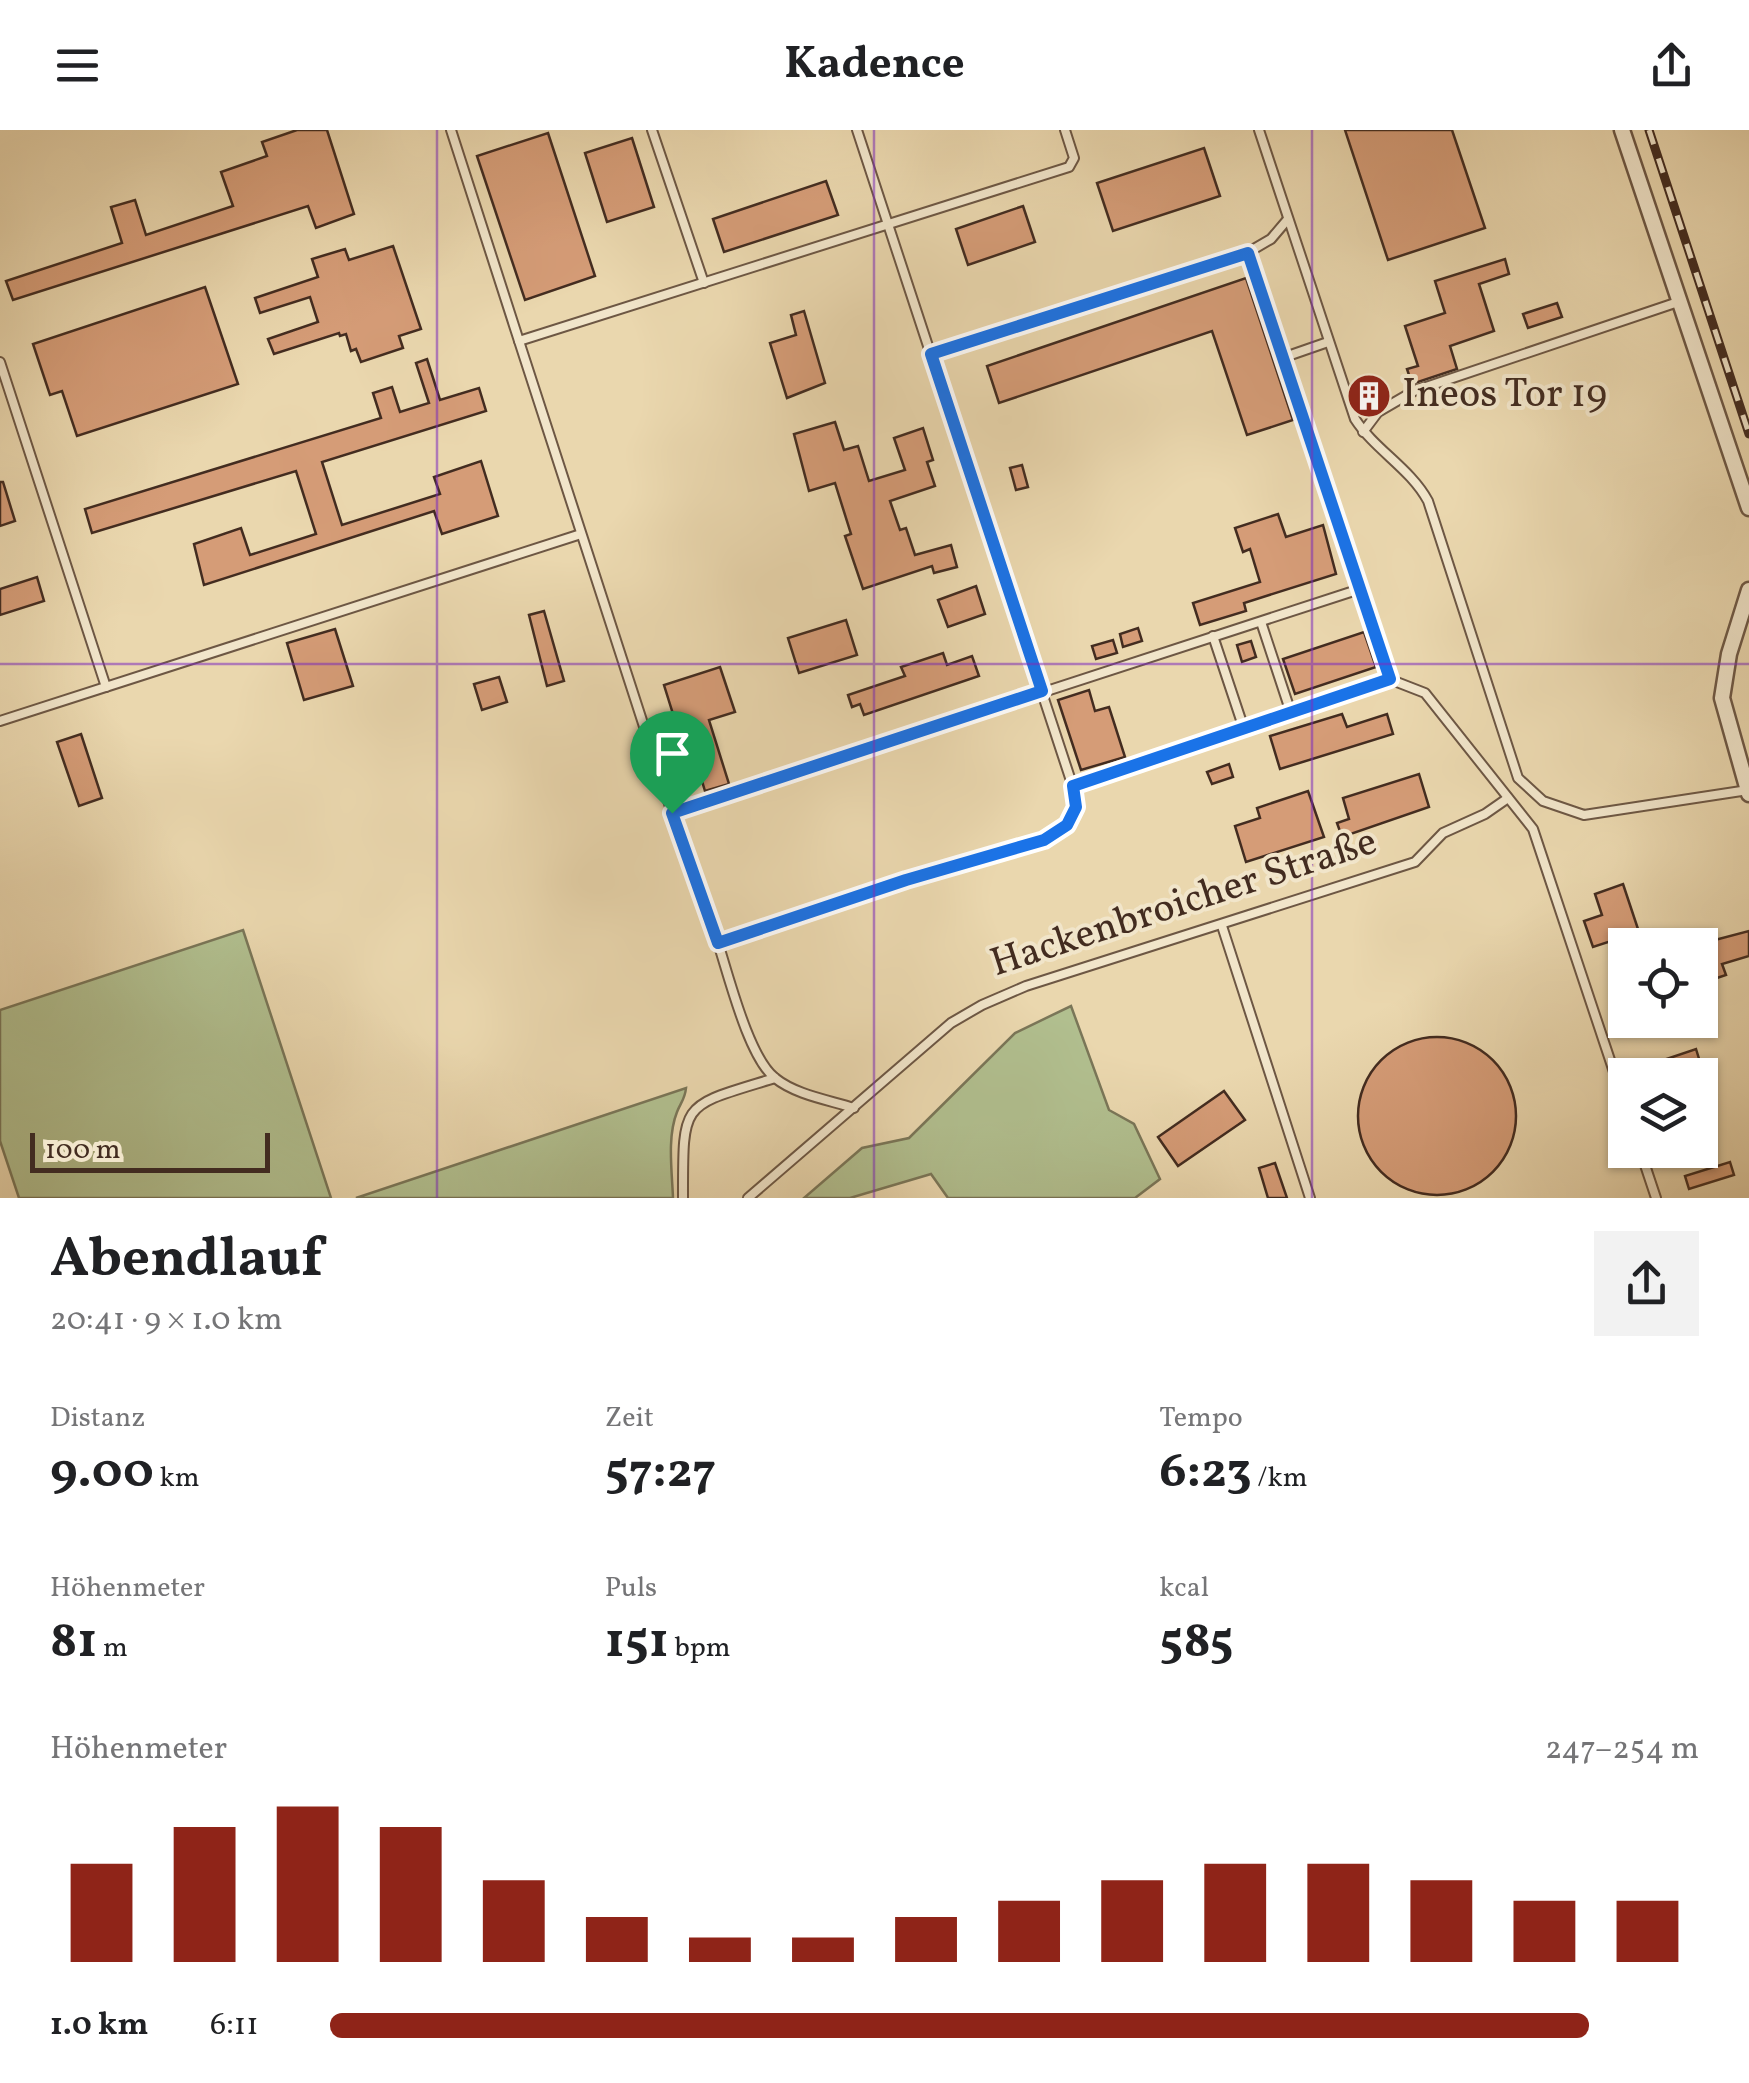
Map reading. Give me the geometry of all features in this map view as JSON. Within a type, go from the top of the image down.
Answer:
[{"type":"street","points":[[1622,130],[1749,508]]},
{"type":"street","points":[[1749,590],[1729,654],[1722,698],[1749,791]]},
{"type":"lane","points":[[451,130],[580,534],[757,1058],[774,1078],[854,1108]]},
{"type":"lane","points":[[652,130],[704,283]]},
{"type":"lane","points":[[718,943],[906,880],[1044,840],[1067,825],[1076,807],[1073,786],[857,130]]},
{"type":"lane","points":[[519,341],[1068,168],[1074,158],[1065,130]]},
{"type":"lane","points":[[1259,130],[1328,342],[1363,432],[1421,488],[1428,501],[1518,778],[1531,792],[1557,808],[1584,815],[1749,791]]},
{"type":"lane","points":[[931,354],[1248,253],[1271,239],[1288,219]]},
{"type":"lane","points":[[1248,253],[1390,679]]},
{"type":"lane","points":[[1363,432],[1378,412],[1414,391],[1680,302]]},
{"type":"lane","points":[[1282,358],[1328,342]]},
{"type":"lane","points":[[0,362],[106,687]]},
{"type":"lane","points":[[0,721],[580,534]]},
{"type":"lane","points":[[672,813],[1360,589]]},
{"type":"lane","points":[[1261,622],[1291,713]]},
{"type":"lane","points":[[1214,636],[1244,729]]},
{"type":"lane","points":[[1073,786],[1390,679],[1425,693],[1533,829],[1610,1058]]},
{"type":"lane","name":"Hackenbroicher Straße","points":[[748,1198],[922,1046],[982,1005],[1026,986],[1414,862],[1443,833],[1485,814],[1508,798]]},
{"type":"lane","points":[[1222,926],[1310,1198]]},
{"type":"lane","points":[[684,1198],[683,1134],[690,1112],[709,1098],[774,1078]]},
{"type":"lane","points":[[1646,1168],[1656,1198]]},
{"type":"green space","points":[[243,930],[331,1198],[19,1198],[0,1141],[0,1010]]},
{"type":"green space","points":[[1071,1006],[1109,1110],[1134,1124],[1160,1179],[1135,1198],[948,1198],[931,1174],[850,1198],[804,1198],[862,1148],[909,1138],[1015,1033]]},
{"type":"green space","points":[[686,1088],[672,1132],[673,1198],[356,1198]]},
{"type":"building","points":[[297,130],[327,130],[354,214],[316,228],[308,206],[13,300],[6,281],[122,243],[111,207],[135,200],[146,235],[233,206],[221,172],[267,156],[262,142]]},
{"type":"building","points":[[1345,130],[1452,130],[1485,228],[1388,260]]},
{"type":"building","points":[[548,133],[595,276],[525,300],[477,156]]},
{"type":"building","points":[[632,138],[654,207],[607,222],[585,153]]},
{"type":"building","points":[[1204,148],[1220,196],[1113,231],[1097,183]]},
{"type":"building","points":[[826,181],[838,215],[724,252],[713,219]]},
{"type":"building","points":[[1023,206],[1035,242],[968,265],[956,229]]},
{"type":"building","points":[[393,246],[421,329],[399,336],[403,348],[361,362],[356,349],[351,351],[346,334],[339,333],[274,354],[268,339],[318,322],[310,297],[260,313],[255,298],[318,277],[312,259],[345,249],[349,260]]},
{"type":"building","points":[[1505,259],[1509,274],[1479,284],[1494,331],[1450,346],[1457,369],[1412,384],[1407,369],[1418,366],[1405,326],[1445,313],[1435,281]]},
{"type":"building","points":[[1246,278],[1293,420],[1247,435],[1212,331],[999,403],[987,366]]},
{"type":"building","points":[[205,287],[238,384],[77,436],[62,391],[50,395],[33,344]]},
{"type":"building","points":[[1557,303],[1562,317],[1528,328],[1523,314]]},
{"type":"building","points":[[804,311],[825,383],[787,398],[770,343],[796,335],[791,315]]},
{"type":"building","points":[[427,359],[440,400],[479,388],[486,411],[322,462],[342,525],[440,494],[434,477],[481,461],[498,516],[442,534],[434,511],[204,585],[194,544],[241,528],[250,555],[316,534],[296,471],[92,533],[85,509],[381,418],[373,393],[392,387],[400,412],[429,403],[416,363]]},
{"type":"building","name":"Ineos Tor 19","points":[[1378,384],[1383,400],[1362,409],[1356,391]]},
{"type":"building","points":[[835,422],[844,450],[858,446],[869,481],[905,470],[894,438],[923,428],[933,460],[927,462],[935,486],[890,501],[900,530],[906,528],[915,555],[951,545],[957,567],[934,573],[932,566],[863,589],[845,536],[851,534],[835,483],[809,491],[794,434]]},
{"type":"building","points":[[1022,465],[1028,487],[1016,490],[1010,468]]},
{"type":"building","points":[[0,482],[15,521],[0,526]]},
{"type":"building","points":[[1278,514],[1286,537],[1323,525],[1336,574],[1244,603],[1246,611],[1200,625],[1193,603],[1260,582],[1250,549],[1243,552],[1235,528]]},
{"type":"building","points":[[37,577],[44,601],[0,615],[0,589]]},
{"type":"building","points":[[976,586],[985,614],[948,627],[938,600]]},
{"type":"building","points":[[544,611],[564,681],[547,686],[529,615]]},
{"type":"building","points":[[846,620],[857,655],[799,673],[788,638]]},
{"type":"building","points":[[1138,628],[1142,641],[1123,647],[1120,634]]},
{"type":"building","points":[[335,629],[353,686],[304,700],[287,643]]},
{"type":"building","points":[[1364,632],[1376,667],[1295,694],[1283,659]]},
{"type":"building","points":[[1113,640],[1117,653],[1096,659],[1092,646]]},
{"type":"building","points":[[1251,641],[1256,657],[1242,662],[1237,645]]},
{"type":"building","points":[[943,653],[947,665],[972,656],[979,676],[864,715],[860,704],[852,707],[848,695],[905,676],[901,667]]},
{"type":"building","points":[[720,667],[735,712],[709,720],[729,784],[705,791],[686,728],[678,730],[664,685]]},
{"type":"building","points":[[499,677],[507,702],[482,710],[474,684]]},
{"type":"building","points":[[1089,690],[1095,711],[1109,707],[1125,757],[1081,770],[1058,700]]},
{"type":"building","points":[[1342,714],[1347,727],[1387,714],[1393,734],[1280,769],[1270,736]]},
{"type":"building","points":[[81,734],[102,798],[79,806],[57,742]]},
{"type":"building","points":[[1229,764],[1233,777],[1212,784],[1207,772]]},
{"type":"building","points":[[1419,774],[1429,807],[1342,837],[1337,823],[1349,819],[1343,798]]},
{"type":"building","points":[[1308,791],[1324,837],[1246,862],[1235,826],[1260,818],[1257,808]]},
{"type":"building","points":[[1623,884],[1638,928],[1608,928],[1608,942],[1593,947],[1584,921],[1602,915],[1595,894]]},
{"type":"building","points":[[1749,931],[1749,956],[1722,964],[1726,975],[1718,978],[1718,939]]},
{"type":"building","points":[[1437,1037],[1467,1043],[1493,1060],[1510,1086],[1516,1116],[1510,1146],[1493,1172],[1467,1189],[1437,1195],[1407,1189],[1381,1172],[1364,1146],[1358,1116],[1364,1086],[1381,1060],[1407,1043]]},
{"type":"building","points":[[1696,1049],[1699,1058],[1669,1058]]},
{"type":"building","points":[[1224,1091],[1245,1120],[1178,1166],[1158,1137]]},
{"type":"building","points":[[1730,1162],[1734,1175],[1689,1189],[1685,1176]]},
{"type":"building","points":[[1275,1163],[1287,1198],[1268,1198],[1259,1168]]},
{"type":"railway","points":[[1649,130],[1749,434]]},
{"type":"place","name":"Ineos Tor 19","points":[[1369,396]]},
{"type":"route","points":[[1248,253],[1390,679],[1073,786],[1076,807],[1067,825],[1044,840],[906,880],[718,943],[672,813],[1042,691],[931,354],[1248,253]]}]
